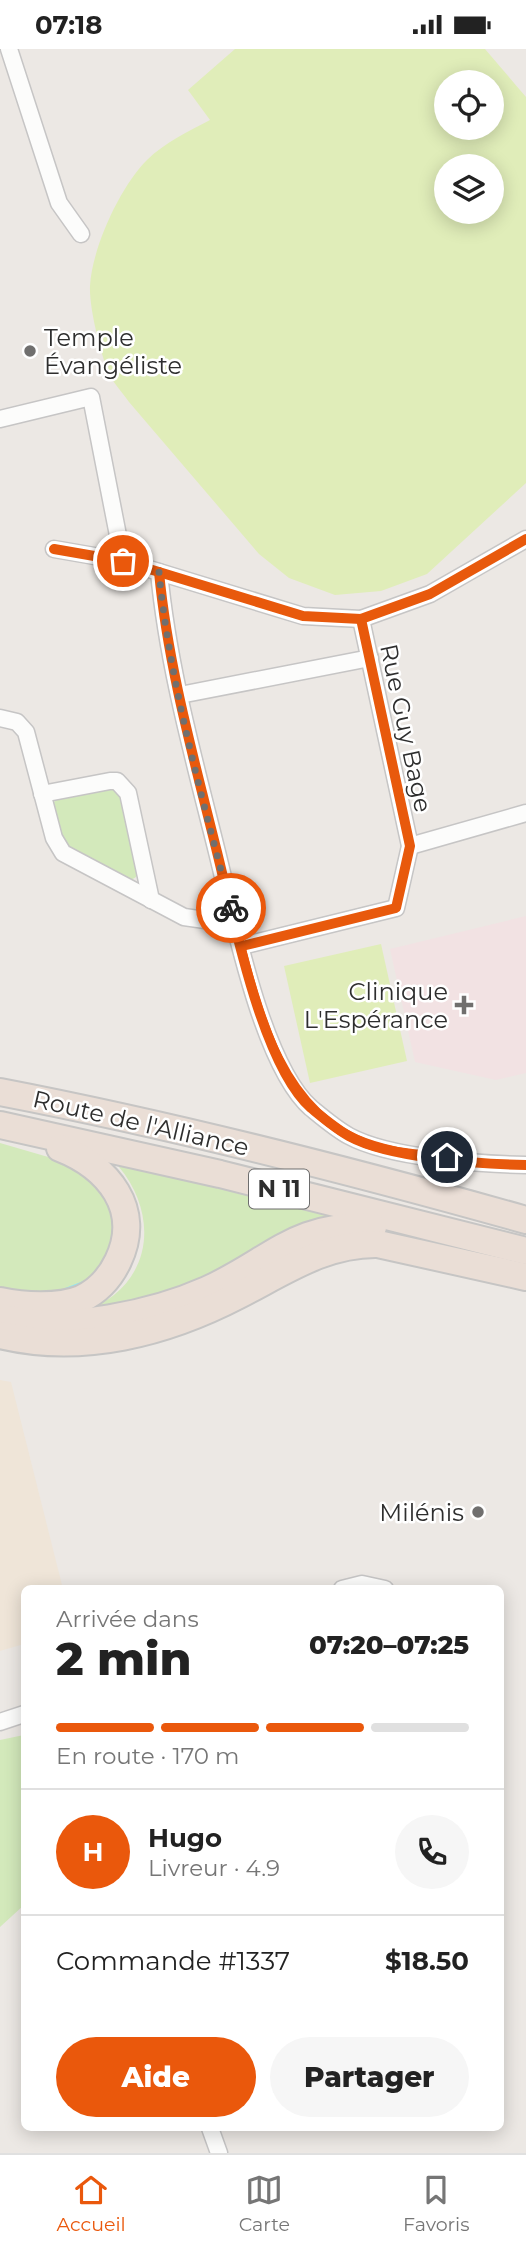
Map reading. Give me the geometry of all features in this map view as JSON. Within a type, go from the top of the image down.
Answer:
[{"type":"highway","points":[[0,1073],[90,1109]]},
{"type":"highway","name":"Route de l'Alliance","points":[[0,1092],[90,1109],[415,1187],[526,1220]]},
{"type":"highway","name":"Route de l'Alliance","points":[[0,1125],[220,1174],[526,1251]]},
{"type":"highway","points":[[0,1301],[55,1304],[80,1299],[104,1285],[114,1271],[127,1233],[122,1200],[98,1168],[32,1131]]},
{"type":"highway","points":[[415,1187],[526,1209]]},
{"type":"highway","points":[[0,1317],[22,1322],[69,1322],[142,1312],[207,1290],[286,1244],[322,1229],[371,1227],[475,1239]]},
{"type":"highway","points":[[0,1335],[45,1341],[82,1341],[150,1331],[191,1318],[314,1255],[353,1243],[378,1244],[526,1277]]},
{"type":"street","points":[[9,49],[59,203],[81,234]]},
{"type":"street","points":[[0,419],[91,397],[123,561]]},
{"type":"street","points":[[54,549],[123,561],[303,617],[361,619],[430,594],[526,541]]},
{"type":"street","points":[[159,572],[163,613],[199,787],[242,946],[274,1049],[291,1083],[309,1106],[348,1136],[369,1145],[393,1151],[526,1165]]},
{"type":"street","name":"Rue Guy Bage","points":[[361,619],[410,846],[526,813]]},
{"type":"street","points":[[180,695],[370,658]]},
{"type":"street","points":[[0,718],[18,722],[26,732],[54,838],[64,853],[184,917],[205,920],[234,918]]},
{"type":"street","points":[[43,794],[110,781],[123,786],[128,793],[151,900]]},
{"type":"street","points":[[242,946],[396,908],[410,846]]},
{"type":"street","points":[[0,1722],[21,1715]]},
{"type":"street","points":[[211,2131],[219,2153]]},
{"type":"shaded area","name":"Clinique L'Espérance","points":[[526,916],[526,1073],[496,1080],[415,1062],[390,949]]},
{"type":"shaded area","points":[[0,1380],[11,1382],[62,1585],[21,1585],[21,1645],[0,1651]]},
{"type":"green space","points":[[235,49],[485,49],[503,70],[434,70],[434,140],[504,140],[504,71],[526,97],[526,483],[427,574],[381,591],[335,595],[289,578],[259,554],[129,402],[110,376],[99,345],[91,307],[90,286],[96,254],[109,219],[127,186],[147,160],[161,148],[210,120],[188,90]]},
{"type":"green space","points":[[111,786],[120,791],[139,866],[136,877],[131,880],[64,847],[52,806],[57,797]]},
{"type":"green space","points":[[381,944],[407,1061],[310,1083],[284,966]]},
{"type":"green space","points":[[0,1143],[86,1168],[122,1214],[106,1273],[55,1294],[31,1294],[0,1287]]},
{"type":"green space","points":[[122,1161],[353,1217],[188,1289],[143,1304],[68,1314],[114,1295],[128,1281],[137,1266],[144,1233],[143,1215],[130,1182],[119,1167]]},
{"type":"green space","points":[[21,1736],[21,1908],[0,1927],[0,1740]]},
{"type":"waterway","points":[[66,1290],[84,1283]]},
{"type":"cycle path","points":[[54,549],[123,561],[303,616],[361,619],[430,594],[526,539]]},
{"type":"cycle path","points":[[159,572],[183,713],[241,950],[264,1025],[278,1059],[294,1087],[311,1108],[329,1123],[366,1144],[410,1155],[526,1165]]},
{"type":"cycle path","points":[[242,946],[396,908],[410,846],[361,619]]},
{"type":"way so far","points":[[123,561],[159,572],[163,613],[199,787],[231,908]]},
{"type":"place","name":"Temple Évangéliste","points":[[30,351]]},
{"type":"place","name":"Clinique L'Espérance","points":[[464,1005]]},
{"type":"place","name":"Milénis","points":[[478,1512]]},
{"type":"route","points":[[231,908],[274,1049],[291,1083],[309,1106],[348,1136],[369,1145],[393,1151],[447,1157]]}]
